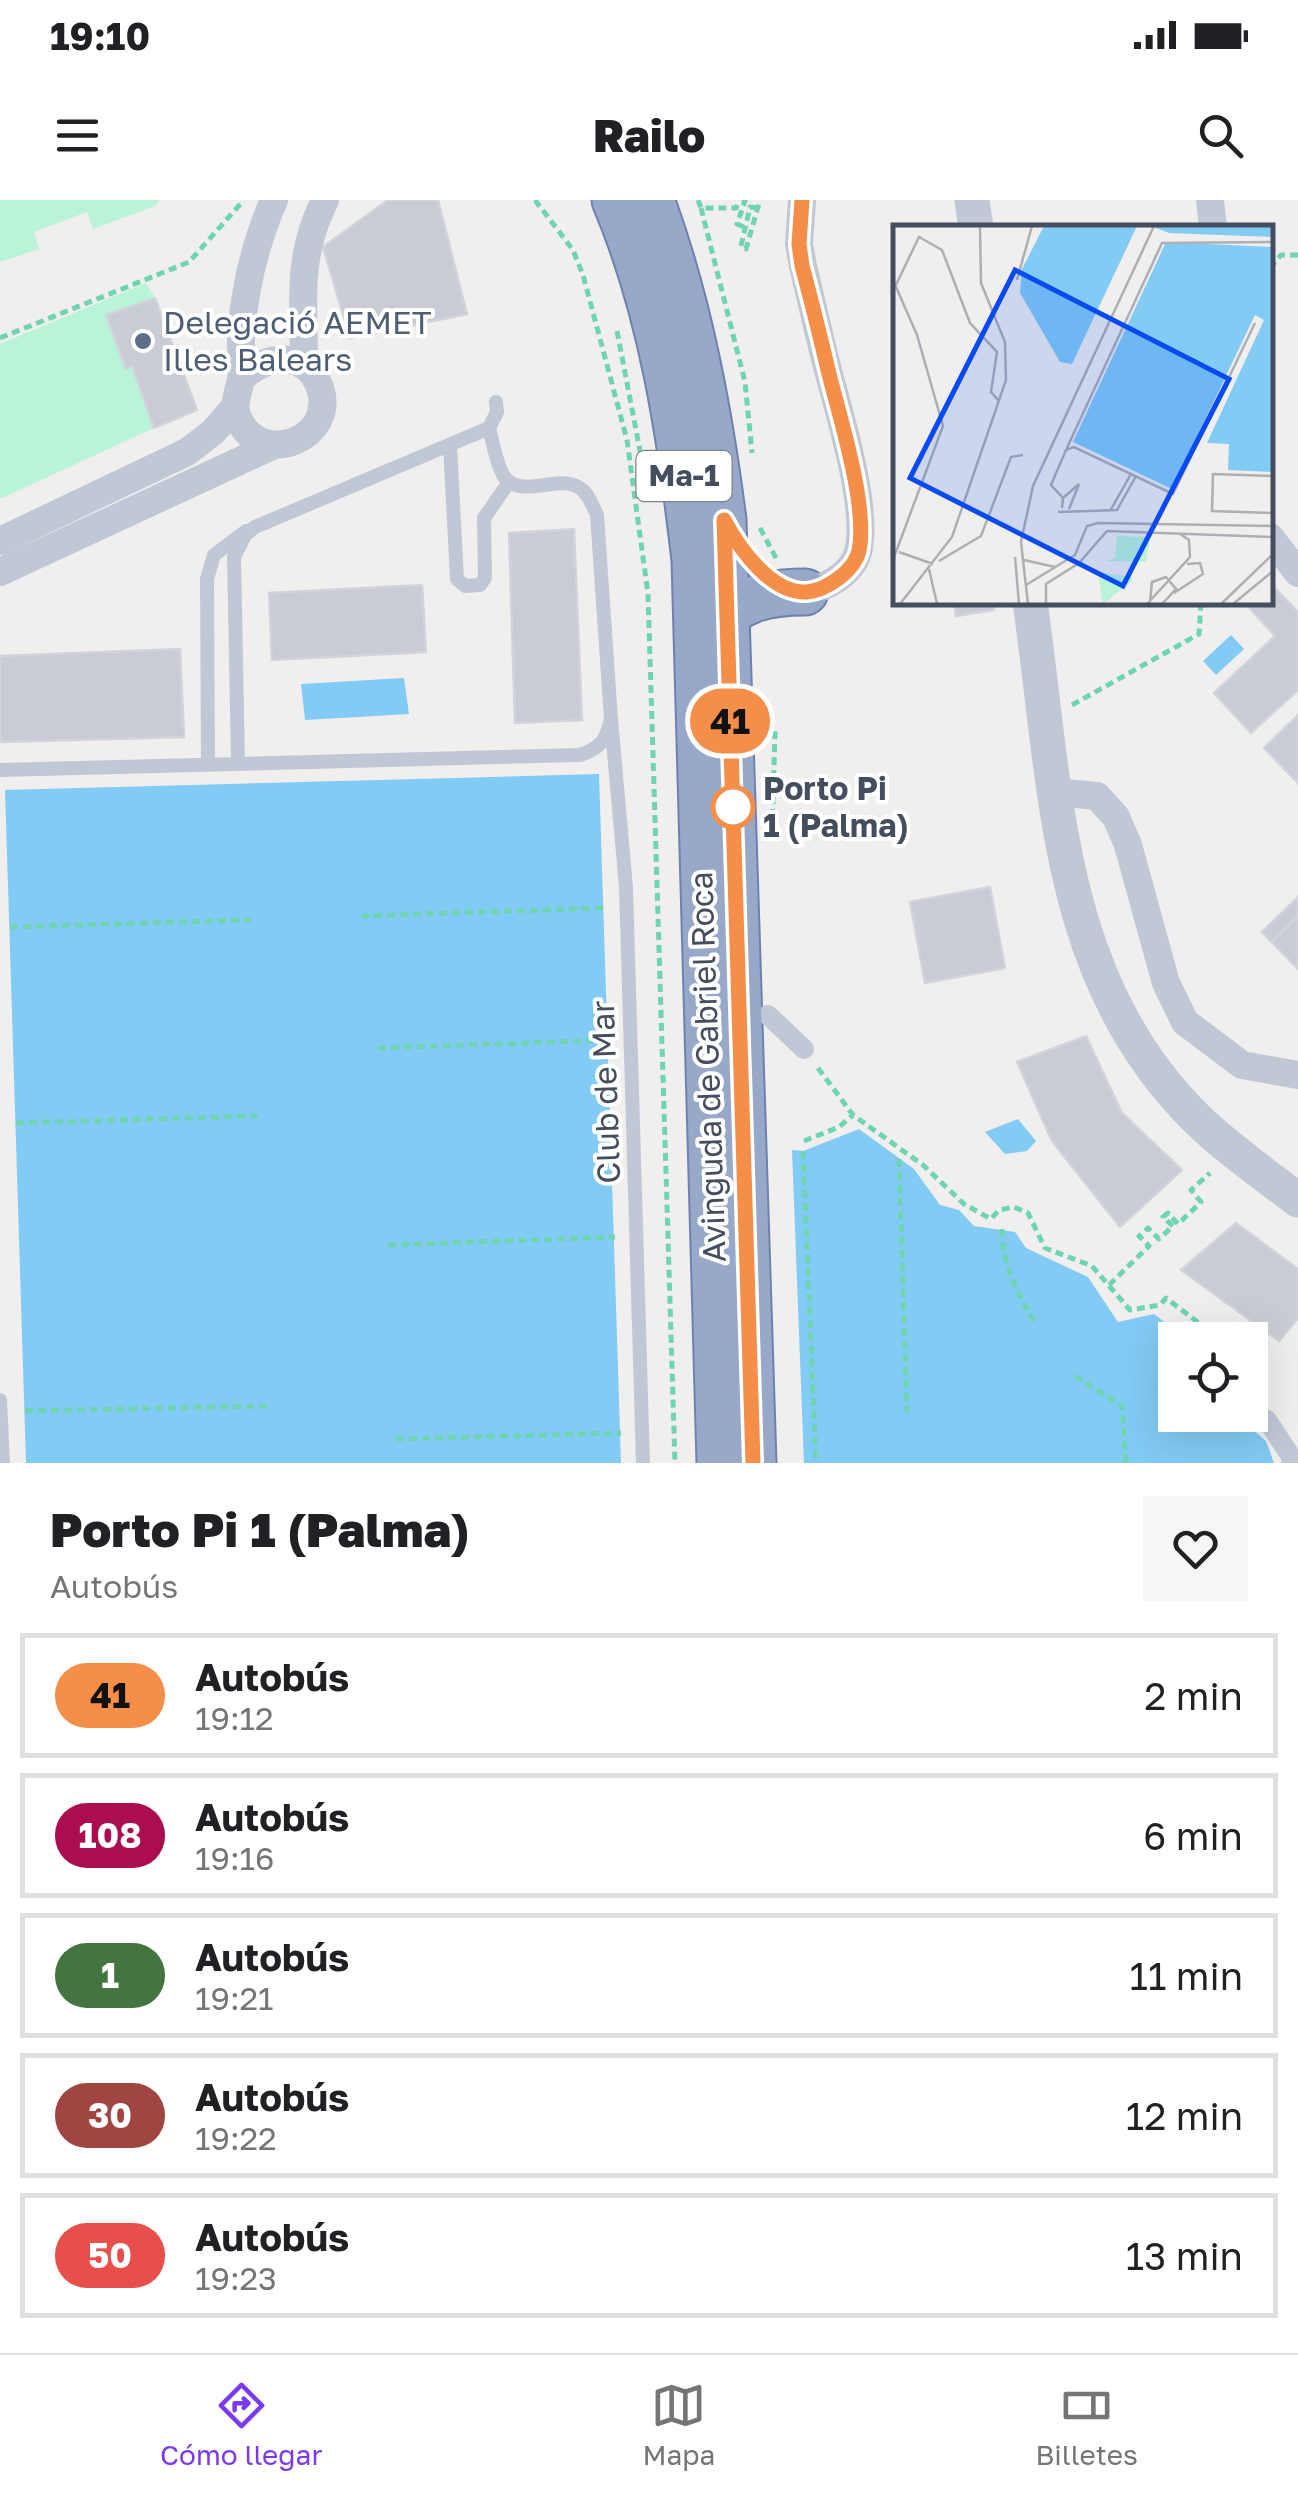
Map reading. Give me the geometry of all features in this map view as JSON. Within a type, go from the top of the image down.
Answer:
[{"type":"highway","name":"Avinguda de Gabriel Roca","points":[[615,200],[647,294],[666,372],[694,560],[720,1463]]},
{"type":"highway","name":"Avinguda de Gabriel Roca","points":[[652,200],[675,270],[712,431],[741,516],[728,634],[753,1463]]},
{"type":"highway","points":[[741,516],[739,546],[780,586],[793,577]]},
{"type":"highway","points":[[696,687],[704,648],[716,626],[728,634],[740,629],[756,612],[786,595],[793,577]]},
{"type":"street","points":[[274,200],[256,249],[245,300],[241,379],[235,407],[248,433],[274,445],[302,438],[320,416],[320,388],[304,365],[302,284],[310,231],[326,200]]},
{"type":"street","points":[[793,577],[826,586],[853,563],[859,551],[859,518],[848,444],[802,266],[802,200]]},
{"type":"street","points":[[972,200],[976,225]]},
{"type":"street","points":[[1210,200],[1213,225]]},
{"type":"street","points":[[241,379],[263,361],[277,358],[304,365]]},
{"type":"street","points":[[0,541],[188,452],[235,407]]},
{"type":"street","points":[[0,572],[274,445]]},
{"type":"street","points":[[1273,541],[1298,572]]},
{"type":"street","points":[[1030,605],[1063,851],[1076,910],[1116,1012],[1173,1092],[1234,1150],[1298,1200]]},
{"type":"street","points":[[1055,792],[1097,796],[1116,817],[1128,845],[1166,983],[1185,1022],[1242,1065],[1298,1075]]},
{"type":"street","points":[[768,1015],[804,1049]]},
{"type":"street","points":[[1268,1422],[1292,1463]]},
{"type":"lane","points":[[208,763],[209,567],[223,545],[256,526],[488,428],[497,412],[496,402]]},
{"type":"lane","points":[[450,445],[458,579],[466,586],[480,585],[484,578],[484,518],[509,482],[502,474],[488,428]]},
{"type":"lane","name":"Club de Mar","points":[[509,482],[520,486],[568,483],[582,488],[597,515],[626,887],[643,1463]]},
{"type":"lane","points":[[238,762],[234,557],[245,535],[256,526]]},
{"type":"lane","points":[[0,770],[580,755],[600,746],[611,719]]},
{"type":"lane","points":[[0,1400],[2,1463]]},
{"type":"path","points":[[232,200],[234,214]]},
{"type":"path","points":[[0,338],[189,262],[243,200]]},
{"type":"path","points":[[535,200],[573,250],[583,275],[627,440],[648,594],[676,1463]]},
{"type":"path","points":[[744,227],[737,224],[745,201],[740,200],[736,208],[699,204],[745,382],[753,458]]},
{"type":"path","points":[[757,208],[750,207],[744,227],[740,246],[746,249],[760,200]]},
{"type":"path","points":[[1273,264],[1281,255],[1298,254]]},
{"type":"path","points":[[614,316],[647,489]]},
{"type":"path","points":[[741,516],[760,530],[772,554],[793,577]]},
{"type":"path","points":[[1070,706],[1199,634],[1201,605]]},
{"type":"path","points":[[361,916],[606,908]]},
{"type":"path","points":[[10,927],[251,920]]},
{"type":"path","points":[[378,1048],[609,1040]]},
{"type":"path","points":[[804,1049],[852,1115],[923,1165],[964,1204],[991,1220],[999,1210],[1014,1208],[1028,1213],[1045,1248],[1092,1266],[1130,1310],[1160,1305],[1166,1298],[1197,1322]]},
{"type":"path","points":[[804,1141],[839,1127],[852,1115]]},
{"type":"path","points":[[16,1123],[258,1116]]},
{"type":"path","points":[[1109,1285],[1149,1246],[1139,1236],[1148,1228],[1160,1239],[1173,1226],[1164,1217],[1168,1212],[1178,1224],[1202,1202],[1191,1190],[1234,1150]]},
{"type":"path","points":[[803,1151],[816,1463]]},
{"type":"path","points":[[899,1159],[908,1412]]},
{"type":"path","points":[[1002,1229],[1002,1253],[1010,1279],[1035,1323]]},
{"type":"path","points":[[388,1245],[615,1238]]},
{"type":"path","points":[[1075,1376],[1122,1406],[1126,1463]]},
{"type":"path","points":[[25,1411],[268,1406]]},
{"type":"path","points":[[396,1439],[620,1433]]},
{"type":"green space","points":[[0,200],[160,200],[155,206],[93,229],[87,212],[34,232],[39,249],[0,262]]},
{"type":"green space","points":[[146,283],[155,298],[106,315],[126,369],[132,366],[154,428],[0,499],[0,344]]},
{"type":"water","points":[[1231,635],[1244,649],[1216,675],[1203,661]]},
{"type":"water","points":[[404,678],[409,714],[305,720],[301,684]]},
{"type":"water","points":[[599,774],[621,1463],[26,1463],[5,790]]},
{"type":"water","points":[[1018,1119],[1036,1141],[1027,1151],[1005,1154],[985,1132]]},
{"type":"water","points":[[859,1129],[914,1169],[940,1205],[959,1210],[974,1226],[1015,1232],[1026,1248],[1088,1277],[1118,1322],[1154,1314],[1164,1322],[1158,1322],[1158,1432],[1256,1432],[1266,1441],[1274,1463],[804,1463],[792,1150],[803,1151]]},
{"type":"building","points":[[388,200],[438,200],[467,314],[350,338],[323,247]]},
{"type":"building","name":"Delegació AEMET Illes Balears","points":[[155,298],[197,410],[154,428],[132,366],[126,369],[106,315]]},
{"type":"building","points":[[574,529],[582,720],[515,723],[509,533]]},
{"type":"building","points":[[422,585],[426,652],[272,660],[269,593]]},
{"type":"building","points":[[1273,586],[1298,612],[1298,690],[1251,733],[1214,693],[1275,636],[1247,605],[1273,605]]},
{"type":"building","points":[[954,605],[993,605],[994,610],[956,616]]},
{"type":"building","points":[[180,649],[184,737],[0,742],[0,656]]},
{"type":"building","points":[[1298,715],[1298,783],[1264,748]]},
{"type":"building","points":[[990,887],[1005,968],[925,983],[910,902]]},
{"type":"building","points":[[1298,897],[1298,969],[1262,932]]},
{"type":"building","points":[[1298,916],[1298,966],[1296,967],[1272,942]]},
{"type":"building","points":[[1086,1036],[1122,1113],[1182,1170],[1120,1227],[1052,1141],[1017,1062]]},
{"type":"building","points":[[1236,1223],[1298,1269],[1298,1318],[1279,1341],[1268,1333],[1268,1322],[1253,1322],[1181,1270]]},
{"type":"bus line","name":"41","points":[[753,1463],[724,520],[739,546],[780,586],[792,590],[806,592],[826,586],[845,572],[859,551],[859,518],[848,444],[802,266],[802,200]]},
{"type":"place","name":"Delegació AEMET Illes Balears","points":[[143,341]]},
{"type":"place","name":"Porto Pi 1 (Palma)","points":[[733,807]]}]
